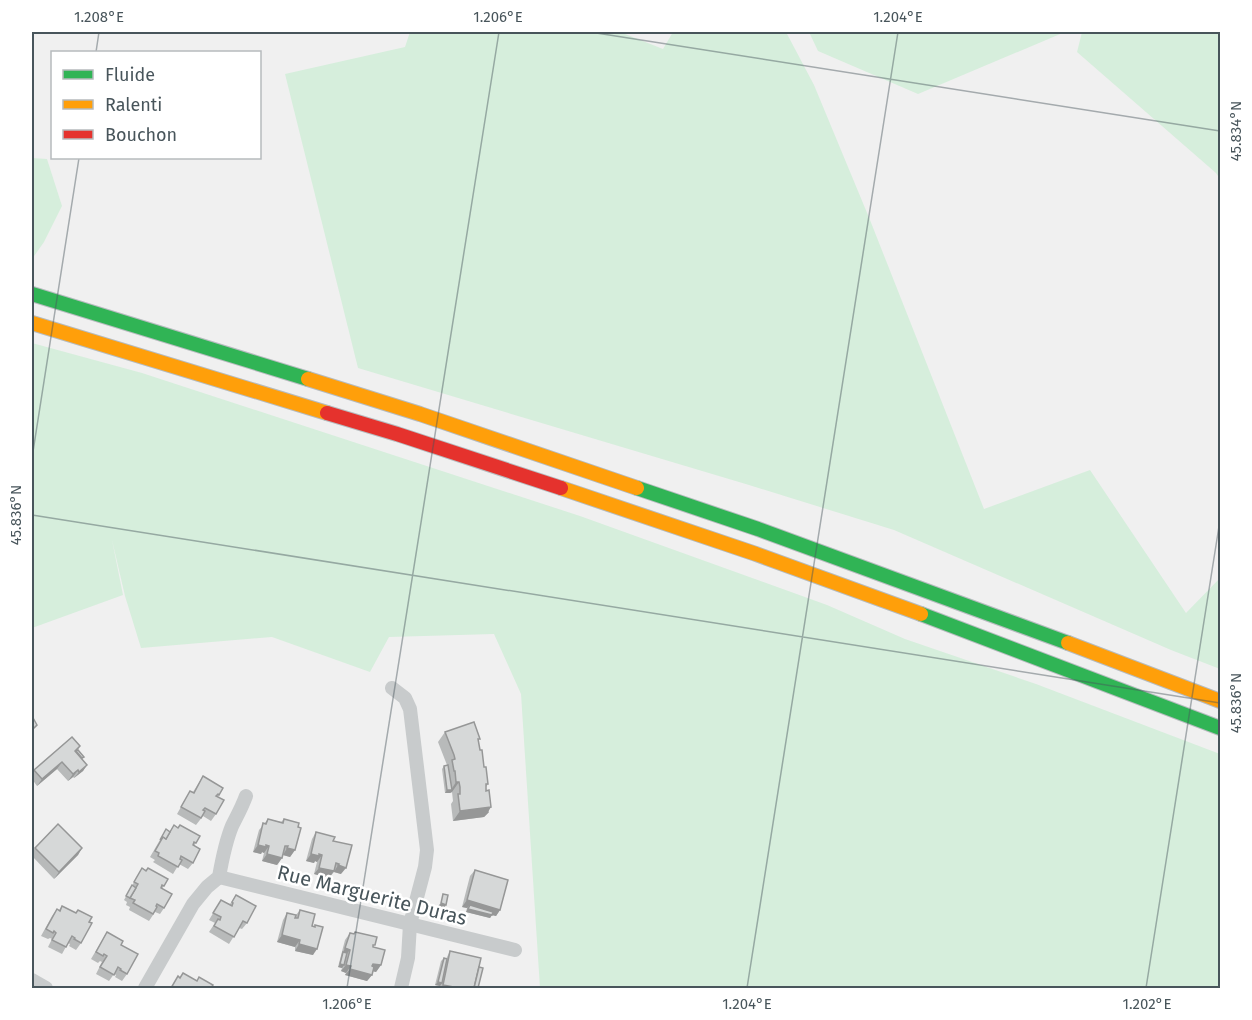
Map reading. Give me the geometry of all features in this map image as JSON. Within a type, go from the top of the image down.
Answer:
[{"type":"highway","points":[[32,294],[420,414],[747,525],[1221,701]]},
{"type":"highway","points":[[32,323],[397,434],[584,495],[756,554],[978,635],[1221,728]]},
{"type":"street","points":[[392,688],[405,698],[410,709],[427,850],[425,867],[410,924],[408,958],[400,988]]},
{"type":"street","points":[[145,988],[193,904],[219,877],[223,853],[246,796]]},
{"type":"street","name":"Rue Marguerite Duras","points":[[219,877],[516,950]]},
{"type":"street","points":[[32,980],[46,988]]},
{"type":"green space","points":[[410,32],[620,32],[663,49],[673,32],[786,32],[814,85],[984,509],[1090,470],[1186,613],[1220,578],[1220,669],[894,530],[358,368],[285,74],[405,47]]},
{"type":"green space","points":[[809,32],[1065,32],[918,94],[818,51]]},
{"type":"green space","points":[[1082,32],[1220,32],[1220,179],[1216,173],[1077,52]]},
{"type":"green space","points":[[32,158],[47,159],[62,206],[44,242],[32,259]]},
{"type":"green space","points":[[32,343],[142,373],[580,516],[827,605],[905,639],[1036,684],[1220,754],[1220,988],[540,988],[521,694],[494,634],[389,637],[370,672],[272,637],[141,648],[125,596],[112,540],[123,595],[32,628]]},
{"type":"building","points":[[32,716],[37,725],[32,730]]},
{"type":"building","points":[[474,722],[480,739],[478,739],[484,767],[486,767],[488,784],[486,784],[486,791],[489,790],[491,807],[460,811],[458,794],[460,794],[460,787],[459,782],[456,782],[452,760],[455,759],[445,732]]},
{"type":"building","points":[[72,737],[80,746],[75,751],[87,765],[73,774],[62,762],[42,779],[34,770]]},
{"type":"building","points":[[448,765],[452,790],[447,790],[444,766]]},
{"type":"building","points":[[203,776],[223,788],[216,796],[224,800],[216,814],[205,808],[201,818],[181,807],[190,791],[194,793]]},
{"type":"building","points":[[268,819],[283,823],[284,819],[299,823],[298,827],[301,828],[295,850],[285,846],[282,858],[267,854],[269,846],[258,845],[263,823],[266,824]]},
{"type":"building","points":[[58,824],[82,848],[59,872],[35,848]]},
{"type":"building","points":[[174,825],[178,828],[180,825],[200,836],[193,845],[200,849],[193,863],[181,856],[182,860],[178,867],[158,856],[159,853],[155,851],[163,837],[166,839]]},
{"type":"building","points":[[166,829],[170,832],[166,839],[163,837],[160,840]]},
{"type":"building","points":[[316,832],[335,837],[333,841],[352,845],[346,868],[336,863],[334,871],[319,868],[322,855],[311,854]]},
{"type":"building","points":[[142,868],[146,871],[148,868],[168,879],[161,888],[172,894],[164,908],[157,904],[153,914],[133,903],[135,900],[130,898],[138,884],[134,882]]},
{"type":"building","points":[[475,870],[508,880],[500,910],[467,900]]},
{"type":"building","points":[[132,885],[136,888],[130,898],[126,896]]},
{"type":"building","points":[[443,894],[448,895],[446,905],[441,903]]},
{"type":"building","points":[[236,895],[256,906],[247,923],[243,921],[234,937],[214,926],[221,917],[213,913],[221,900],[232,906]]},
{"type":"building","points":[[470,905],[493,912],[492,915],[468,909]]},
{"type":"building","points":[[62,906],[92,917],[89,922],[92,923],[81,943],[72,936],[66,947],[52,940],[56,933],[46,929],[57,909],[60,911]]},
{"type":"building","points":[[300,910],[315,914],[312,926],[323,927],[317,949],[299,944],[300,940],[282,935],[287,913],[296,915],[295,918],[298,918]]},
{"type":"building","points":[[107,932],[123,941],[121,945],[138,954],[127,974],[118,967],[114,975],[100,967],[107,956],[96,952]]},
{"type":"building","points":[[350,933],[377,937],[373,947],[385,950],[381,965],[373,964],[372,975],[350,969],[351,966],[346,965],[350,950],[345,948]]},
{"type":"building","points":[[450,951],[481,958],[474,988],[443,985]]},
{"type":"building","points":[[343,952],[347,953],[344,965],[340,964]]},
{"type":"building","points":[[444,958],[447,959],[442,983],[438,982]]},
{"type":"building","points":[[479,967],[483,968],[478,988],[474,988]]},
{"type":"building","points":[[183,973],[197,981],[199,977],[213,985],[211,988],[171,988],[178,976],[180,978]]},
{"type":"traffic: fast","points":[[32,294],[308,379]]},
{"type":"traffic: fast","points":[[637,488],[758,529],[1068,643]]},
{"type":"traffic: fast","points":[[921,614],[1220,728]]},
{"type":"traffic: slow","points":[[32,323],[327,413]]},
{"type":"traffic: slow","points":[[308,379],[420,414],[637,488]]},
{"type":"traffic: slow","points":[[561,488],[756,554],[921,614]]},
{"type":"traffic: slow","points":[[1068,643],[1220,701]]},
{"type":"traffic: jam","points":[[327,413],[561,488]]}]
